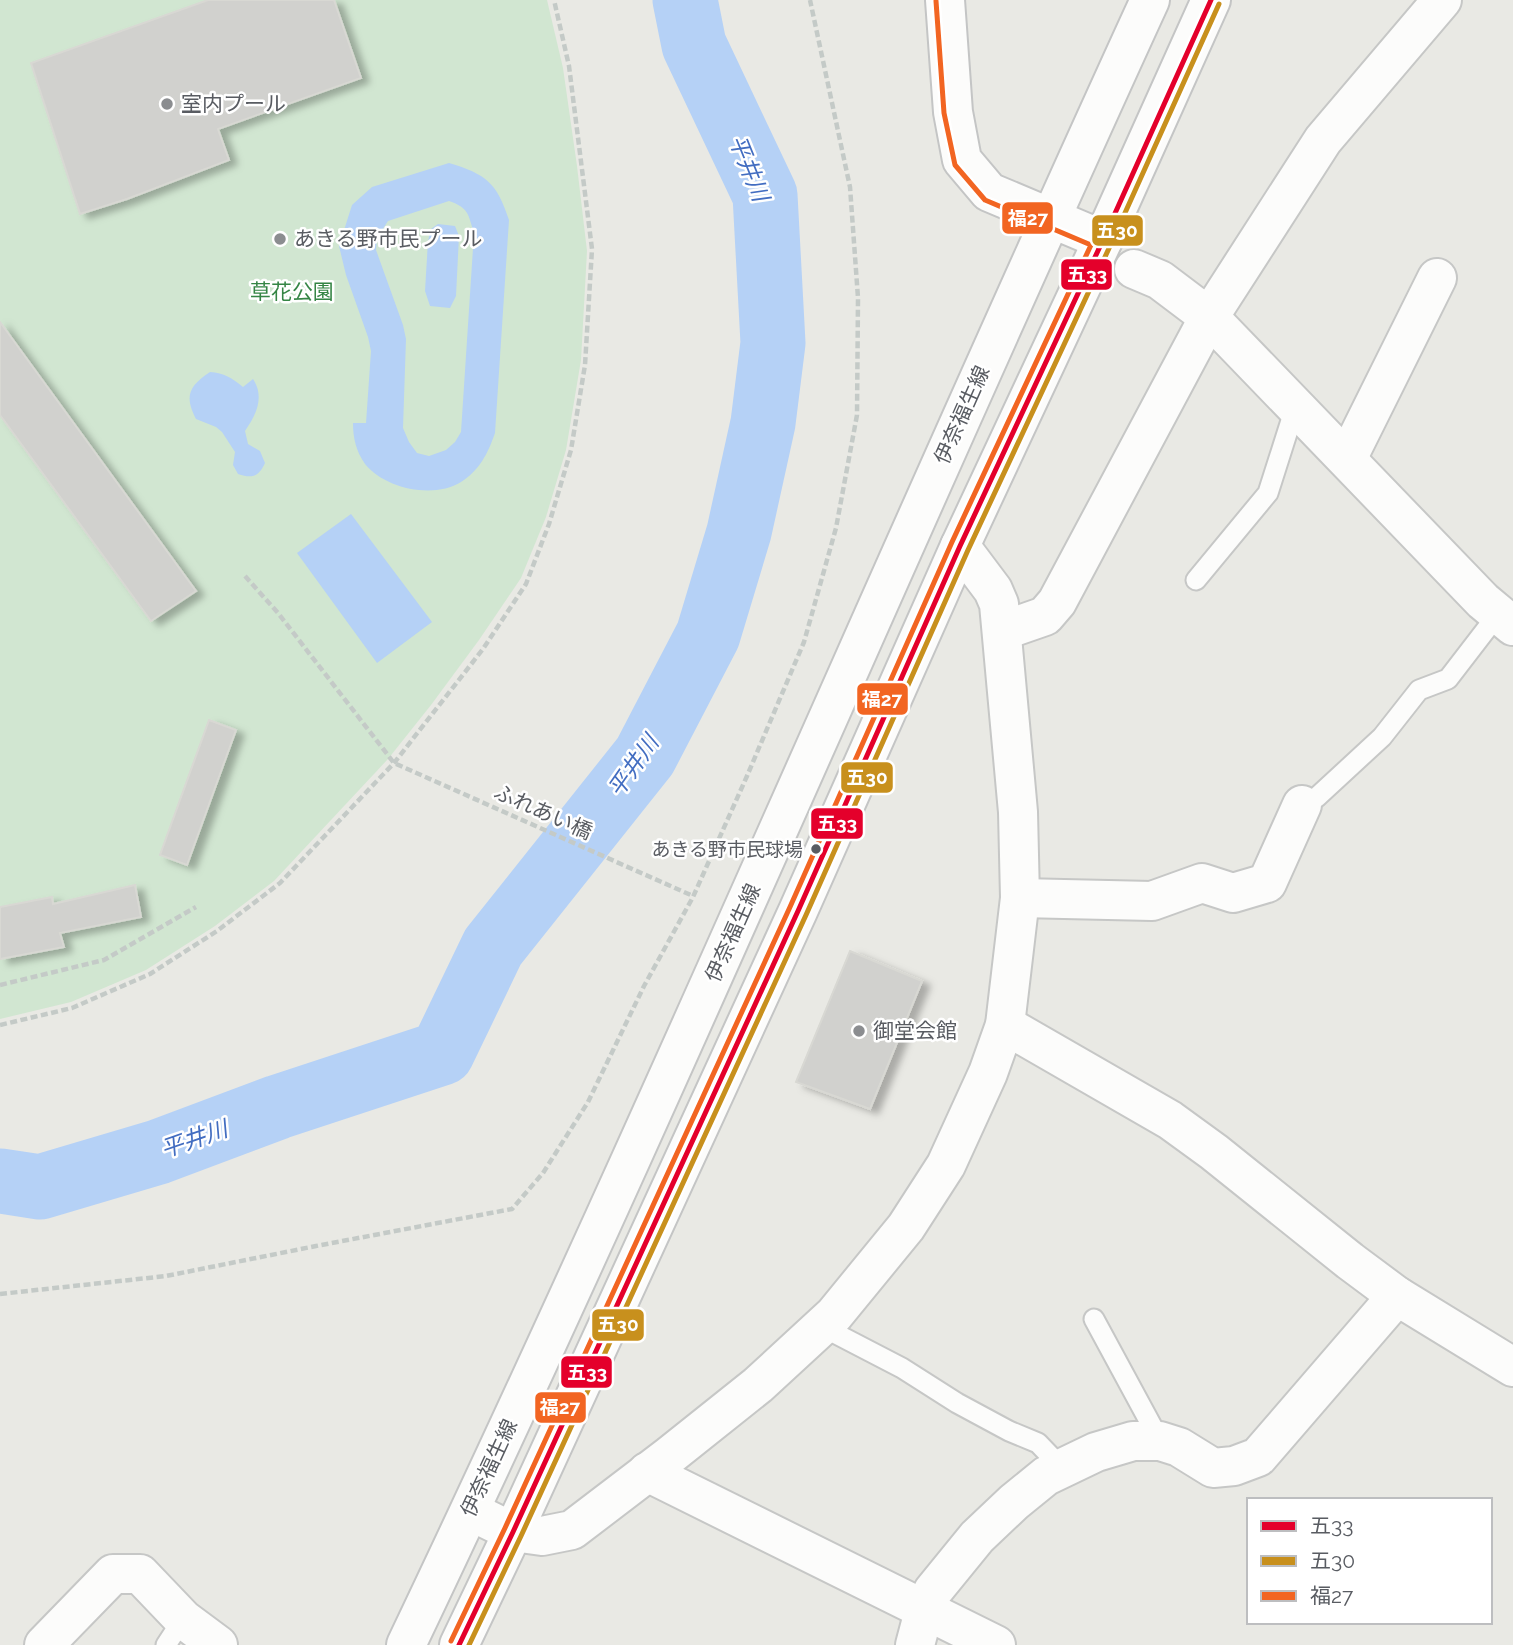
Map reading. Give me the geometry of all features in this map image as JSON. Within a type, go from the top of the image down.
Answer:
[{"type":"street","points":[[945,0],[953,112],[962,160],[989,192],[1103,240]]},
{"type":"street","name":"伊奈福生線","points":[[406,1645],[660,1098],[1050,217],[1150,0]]},
{"type":"street","points":[[459,1645],[792,924],[960,546],[1103,240],[1211,0]]},
{"type":"street","points":[[1002,631],[1045,616],[1057,602],[1209,317],[1323,140],[1442,0]]},
{"type":"street","points":[[1134,269],[1160,280],[1209,317],[1483,601],[1508,611]]},
{"type":"street","points":[[1347,458],[1437,278]]},
{"type":"street","points":[[470,1511],[513,1532],[541,1536],[572,1530],[758,1385],[834,1315],[906,1227],[946,1165],[988,1073],[1004,1025],[1020,898],[1018,812],[999,604],[993,590],[960,546]]},
{"type":"street","points":[[1020,898],[1152,901],[1202,883],[1233,893],[1267,883],[1302,805]]},
{"type":"street","points":[[1004,1025],[1170,1120],[1397,1296],[1513,1367]]},
{"type":"street","points":[[919,1628],[933,1591],[978,1537],[1046,1476],[1096,1452],[1133,1441],[1160,1441],[1179,1447],[1213,1468],[1234,1466],[1258,1457],[1397,1296]]},
{"type":"street","points":[[648,1472],[919,1628],[996,1645]]},
{"type":"street","points":[[44,1645],[113,1574],[140,1574],[174,1632],[218,1645]]},
{"type":"lane","points":[[1196,580],[1268,493],[1296,405]]},
{"type":"lane","points":[[1302,805],[1317,797],[1382,737],[1419,690],[1448,679],[1508,611]]},
{"type":"lane","points":[[1094,1319],[1160,1441]]},
{"type":"lane","points":[[821,1326],[902,1368],[957,1403],[1038,1443],[1062,1468]]},
{"type":"path","points":[[0,1025],[72,1008],[150,974],[217,931],[280,883],[394,763],[483,649],[526,584],[549,524],[571,450],[585,365],[592,249],[569,66],[554,0]]},
{"type":"path","points":[[0,1294],[166,1276],[512,1209],[543,1173],[588,1102],[644,986],[693,897],[804,642],[836,528],[857,415],[858,298],[850,187],[810,0]]},
{"type":"path","points":[[245,576],[278,612],[394,763]]},
{"type":"path","name":"ふれあい橋","points":[[394,763],[693,897]]},
{"type":"path","points":[[0,985],[104,960],[196,907]]},
{"type":"green space","name":"草花公園","points":[[0,0],[547,0],[563,68],[587,251],[581,360],[566,450],[546,517],[521,578],[431,705],[388,759],[274,881],[215,926],[146,970],[71,1002],[0,1019]]},
{"type":"water","points":[[449,163],[472,171],[488,182],[500,197],[509,220],[495,433],[478,466],[468,477],[450,487],[437,490],[410,489],[385,480],[365,464],[356,444],[353,423],[366,423],[371,351],[339,246],[352,205],[372,187]],"holes":[[[449,201],[467,212],[474,233],[461,432],[446,450],[429,456],[417,453],[403,428],[406,339],[376,250],[377,238],[388,221]]]},
{"type":"water","points":[[438,224],[455,226],[459,236],[456,296],[450,308],[430,306],[425,291],[428,241],[431,229]]},
{"type":"water","points":[[210,372],[228,376],[243,387],[253,379],[257,386],[258,406],[245,431],[248,444],[260,451],[265,463],[255,475],[238,474],[233,465],[235,452],[222,432],[196,419],[192,411],[190,398],[193,387]]},
{"type":"water","points":[[351,514],[432,622],[377,663],[297,553]]},
{"type":"building","name":"室内プール","points":[[208,0],[334,0],[361,78],[218,129],[229,160],[80,214],[31,63]]},
{"type":"building","points":[[0,322],[196,591],[151,621],[0,415]]},
{"type":"building","points":[[209,720],[236,730],[187,865],[160,855]]},
{"type":"building","points":[[135,885],[141,917],[60,933],[64,947],[0,959],[0,907],[52,897],[53,904]]},
{"type":"building","name":"御堂会館","points":[[850,951],[922,981],[870,1109],[796,1082]]},
{"type":"waterway","name":"平井川","points":[[0,1181],[40,1187],[158,1152],[278,1107],[442,1053],[493,947],[645,756],[708,635],[739,532],[763,423],[773,343],[765,195],[694,45],[685,0]]},
{"type":"transit line","name":"五33","points":[[459,1645],[798,911],[960,546],[1103,240],[1211,0]]},
{"type":"transit line","name":"福27","points":[[451,1641],[790,907],[952,542],[1091,245],[985,200],[955,165],[944,113],[936,1]]},
{"type":"transit line","name":"五30","points":[[469,1645],[806,915],[968,550],[1111,244],[1219,4]]},
{"type":"place","name":"室内プール","points":[[167,104]]},
{"type":"place","name":"あきる野市民プール","points":[[280,239]]},
{"type":"place","name":"あきる野市民球場","points":[[816,849]]},
{"type":"place","name":"御堂会館","points":[[859,1031]]}]
